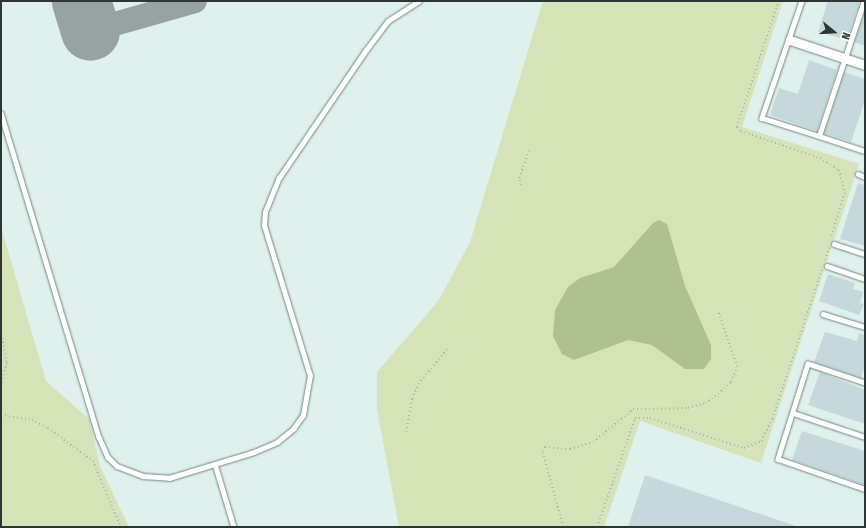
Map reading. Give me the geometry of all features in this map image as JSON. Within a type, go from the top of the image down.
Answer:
[{"type":"street","points":[[790,40],[865,65]]},
{"type":"lane","points":[[1,113],[99,437],[108,457],[117,466],[143,476],[169,478],[216,464],[277,442],[293,429],[303,415],[309,397],[310,376],[264,226],[265,212],[279,178],[366,50],[388,21],[419,1]]},
{"type":"lane","points":[[802,1],[790,40],[762,118],[865,151]]},
{"type":"lane","points":[[819,136],[846,59],[864,1]]},
{"type":"lane","points":[[858,174],[865,176]]},
{"type":"lane","points":[[834,244],[865,254]]},
{"type":"lane","points":[[827,266],[865,279]]},
{"type":"lane","points":[[823,314],[865,327]]},
{"type":"lane","points":[[865,383],[808,364],[778,460],[865,489]]},
{"type":"lane","points":[[793,413],[865,437]]},
{"type":"lane","points":[[216,464],[234,527]]},
{"type":"path","points":[[597,527],[635,418],[650,418],[744,448],[761,441],[772,419],[845,193],[839,170],[832,163],[741,131],[737,127],[779,1]]},
{"type":"path","points":[[521,184],[519,178],[529,150]]},
{"type":"path","points":[[563,527],[542,451],[545,447],[570,449],[592,442],[632,409],[688,408],[705,403],[718,394],[731,382],[736,367],[718,312]]},
{"type":"path","points":[[1,330],[7,363],[1,385]]},
{"type":"path","points":[[406,432],[412,399],[418,384],[449,347]]},
{"type":"path","points":[[1,415],[32,420],[48,428],[93,462],[121,527]]},
{"type":"green space","points":[[543,1],[783,1],[742,127],[859,164],[761,463],[640,421],[604,527],[399,527],[377,410],[377,372],[439,300],[470,242]]},
{"type":"green space","points":[[659,220],[667,224],[685,286],[711,345],[711,359],[704,369],[685,369],[652,345],[628,340],[574,360],[562,354],[553,336],[555,310],[568,287],[580,278],[614,267],[653,223]]},
{"type":"green space","points":[[1,227],[46,381],[89,419],[100,466],[129,527],[1,527]]},
{"type":"building","points":[[828,1],[860,1],[847,40],[818,32]]},
{"type":"building","points":[[865,10],[865,46],[854,42]]},
{"type":"building","points":[[809,60],[837,70],[817,131],[770,115],[779,88],[798,94]]},
{"type":"building","points":[[844,72],[865,79],[865,100],[851,142],[824,133]]},
{"type":"building","points":[[858,183],[865,185],[865,246],[840,239]]},
{"type":"building","points":[[828,274],[855,283],[853,289],[863,292],[860,303],[864,304],[859,315],[819,301]]},
{"type":"building","points":[[825,332],[857,341],[859,333],[865,336],[865,366],[861,378],[814,362]]},
{"type":"building","points":[[820,372],[865,390],[865,424],[808,405]]},
{"type":"building","points":[[802,431],[865,451],[865,485],[792,460]]},
{"type":"building","points":[[645,475],[796,526],[628,527]]},
{"type":"taxiway","points":[[90,31],[195,1]]},
{"type":"runway","points":[[81,1],[90,31]]}]
